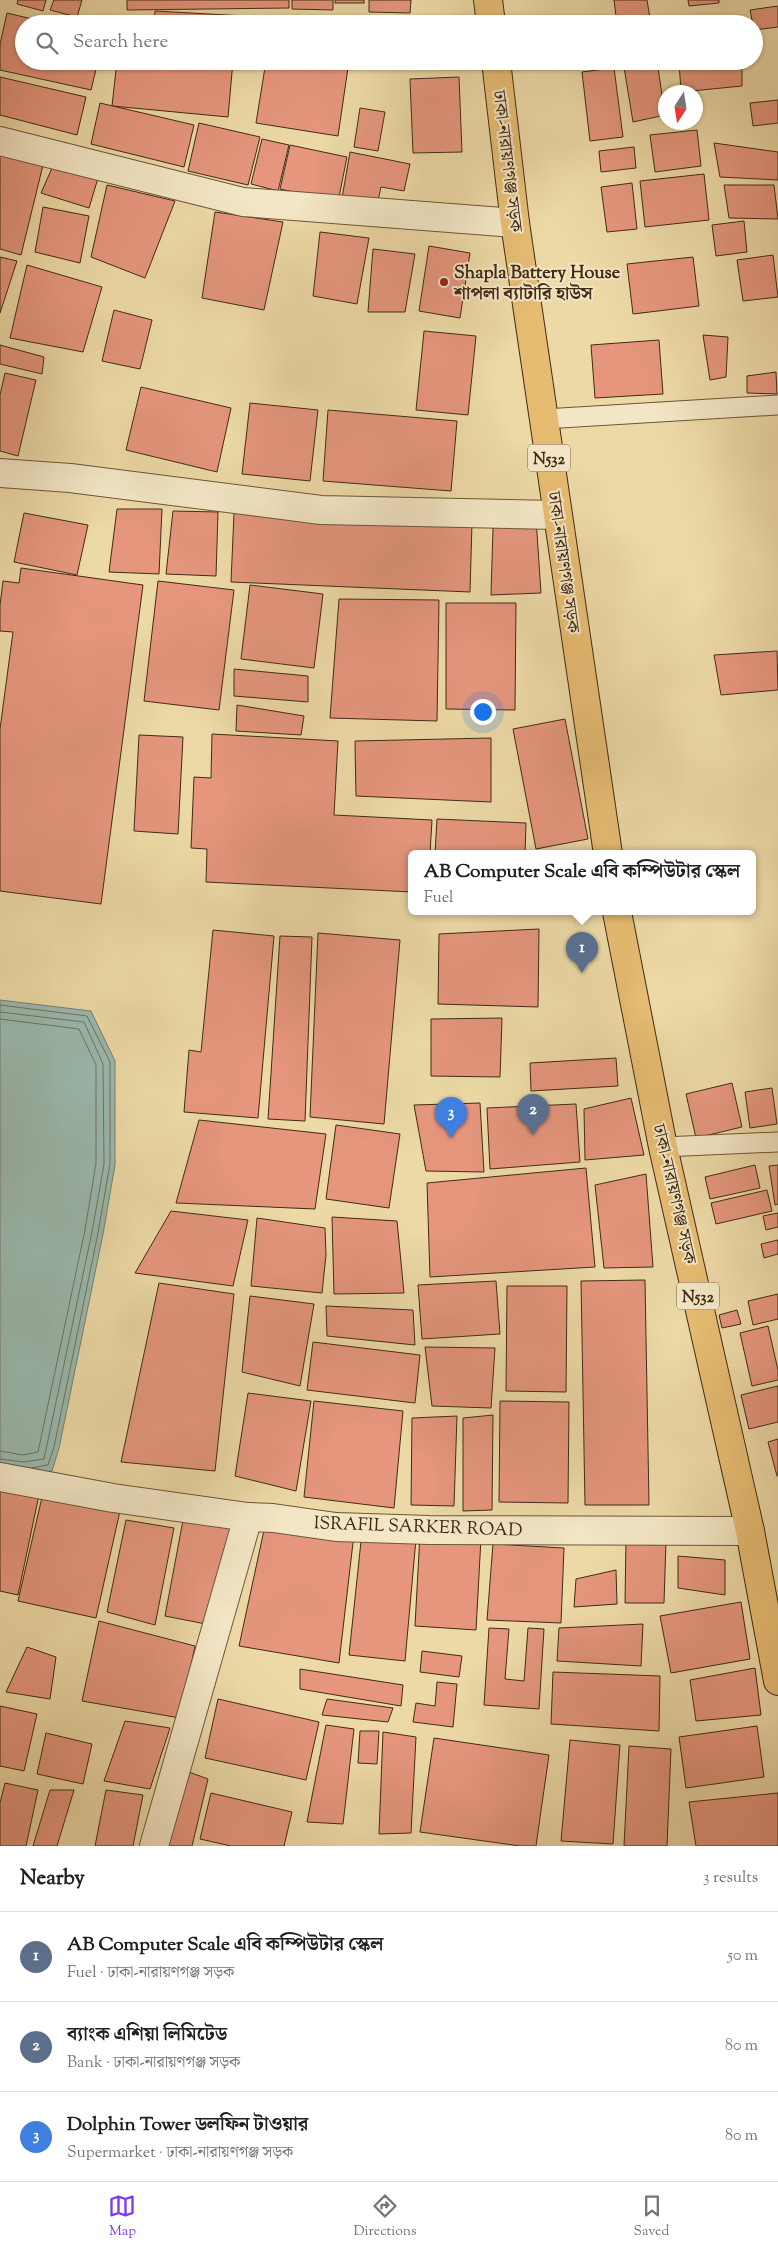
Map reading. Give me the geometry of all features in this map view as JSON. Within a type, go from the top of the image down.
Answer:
[{"type":"highway","points":[[488,0],[490,15]]},
{"type":"highway","name":"ঢাকা-নারায়ণগঞ্জ সড়ক","points":[[497,70],[515,222],[607,850]]},
{"type":"highway","name":"ঢাকা-নারায়ণগঞ্জ সড়ক","points":[[618,915],[663,1147],[750,1531],[778,1681]]},
{"type":"street","points":[[0,141],[243,202],[515,222]]},
{"type":"street","points":[[0,472],[70,478],[321,510],[557,515]]},
{"type":"street","name":"ISRAFIL SARKER ROAD","points":[[0,1477],[113,1498],[248,1517],[274,1518],[336,1526],[430,1530],[750,1531]]},
{"type":"street","points":[[154,1846],[248,1517]]},
{"type":"lane","points":[[544,419],[778,405]]},
{"type":"lane","points":[[663,1147],[778,1142]]},
{"type":"water","points":[[0,1000],[91,1011],[115,1061],[115,1165],[103,1234],[59,1448],[52,1471],[23,1473],[0,1470]]},
{"type":"building","points":[[18,0],[46,0],[43,11],[17,4]]},
{"type":"building","points":[[54,0],[82,0],[78,15],[50,10]]},
{"type":"building","points":[[127,0],[289,0],[289,8],[127,10]]},
{"type":"building","points":[[292,0],[333,0],[333,10],[292,9]]},
{"type":"building","points":[[335,0],[364,0],[364,3],[335,3]]},
{"type":"building","points":[[369,0],[411,0],[410,13],[369,12]]},
{"type":"building","points":[[614,0],[647,0],[650,15],[616,15]]},
{"type":"building","points":[[688,0],[719,0],[719,3],[689,6]]},
{"type":"building","points":[[778,6],[778,27],[763,29],[763,15],[751,15],[750,10]]},
{"type":"building","points":[[155,11],[226,15],[155,15]]},
{"type":"building","points":[[7,13],[15,15],[15,70],[96,70],[91,90],[0,70],[0,44]]},
{"type":"building","points":[[116,70],[232,70],[228,117],[112,106]]},
{"type":"building","points":[[265,70],[348,70],[338,136],[256,123]]},
{"type":"building","points":[[614,70],[623,137],[590,141],[582,72]]},
{"type":"building","points":[[624,70],[658,70],[661,85],[658,85],[658,117],[633,122]]},
{"type":"building","points":[[680,70],[742,70],[742,86],[703,90],[703,85],[681,85]]},
{"type":"building","points":[[0,77],[86,97],[77,135],[0,115]]},
{"type":"building","points":[[459,77],[462,152],[413,153],[410,79]]},
{"type":"building","points":[[778,100],[778,123],[753,126],[750,103]]},
{"type":"building","points":[[100,103],[194,125],[184,167],[91,144]]},
{"type":"building","points":[[360,108],[385,112],[378,151],[354,147]]},
{"type":"building","points":[[199,123],[260,137],[248,185],[188,171]]},
{"type":"building","points":[[697,130],[701,166],[655,172],[650,135]]},
{"type":"building","points":[[262,139],[289,145],[278,191],[251,184]]},
{"type":"building","points":[[714,143],[778,152],[778,180],[720,177]]},
{"type":"building","points":[[290,145],[347,157],[338,202],[280,189]]},
{"type":"building","points":[[634,147],[636,168],[601,172],[599,151]]},
{"type":"building","points":[[0,150],[44,161],[21,255],[0,249]]},
{"type":"building","points":[[350,152],[410,164],[404,191],[381,187],[377,205],[342,198]]},
{"type":"building","points":[[52,168],[98,178],[89,208],[41,193]]},
{"type":"building","points":[[704,174],[709,220],[645,227],[640,181]]},
{"type":"building","points":[[632,183],[637,229],[607,232],[601,187]]},
{"type":"building","points":[[107,185],[175,201],[145,278],[91,257]]},
{"type":"building","points":[[724,185],[774,185],[778,219],[729,218]]},
{"type":"building","points":[[43,207],[89,216],[80,263],[35,252]]},
{"type":"building","points":[[215,212],[283,222],[264,310],[202,298]]},
{"type":"building","points":[[744,221],[747,252],[716,256],[712,225]]},
{"type":"building","points":[[320,232],[369,238],[357,304],[313,296]]},
{"type":"building","name":"Shapla Battery House শাপলা ব্যাটারি হাউস","points":[[429,246],[470,253],[460,318],[419,311]]},
{"type":"building","points":[[373,249],[415,254],[405,312],[368,312]]},
{"type":"building","points":[[773,255],[778,297],[743,301],[737,260]]},
{"type":"building","points":[[0,257],[17,261],[0,313]]},
{"type":"building","points":[[693,257],[699,306],[633,314],[627,264]]},
{"type":"building","points":[[27,265],[102,287],[83,352],[10,338]]},
{"type":"building","points":[[114,310],[152,320],[140,369],[102,361]]},
{"type":"building","points":[[424,331],[476,336],[468,415],[416,410]]},
{"type":"building","points":[[703,335],[728,337],[726,377],[710,380]]},
{"type":"building","points":[[659,340],[663,394],[595,398],[591,345]]},
{"type":"building","points":[[0,345],[44,357],[42,374],[0,364]]},
{"type":"building","points":[[776,372],[777,394],[747,393],[747,376]]},
{"type":"building","points":[[5,373],[36,380],[18,456],[0,451],[0,395]]},
{"type":"building","points":[[141,387],[231,408],[217,472],[126,450]]},
{"type":"building","points":[[250,403],[318,410],[310,481],[242,474]]},
{"type":"building","points":[[328,410],[457,421],[451,491],[323,481]]},
{"type":"building","points":[[117,509],[162,509],[159,574],[109,572]]},
{"type":"building","points":[[173,511],[218,512],[216,576],[166,574]]},
{"type":"building","points":[[24,513],[88,525],[77,575],[14,562]]},
{"type":"building","points":[[234,513],[472,523],[470,592],[231,582]]},
{"type":"building","points":[[536,519],[541,593],[491,595],[493,528]]},
{"type":"building","points":[[21,568],[143,585],[101,904],[0,891],[0,729],[13,632],[0,631],[0,605],[3,581],[19,583]]},
{"type":"building","points":[[158,581],[234,590],[219,710],[144,701]]},
{"type":"building","points":[[250,585],[323,594],[314,668],[241,659]]},
{"type":"building","points":[[339,599],[439,600],[437,721],[330,718]]},
{"type":"building","points":[[446,603],[516,603],[515,710],[446,709]]},
{"type":"building","points":[[777,651],[778,690],[721,695],[714,655]]},
{"type":"building","points":[[234,669],[308,676],[308,702],[234,696]]},
{"type":"building","points":[[237,705],[304,716],[301,735],[236,731]]},
{"type":"building","points":[[565,719],[588,839],[536,849],[513,729]]},
{"type":"building","points":[[212,734],[338,741],[334,815],[432,820],[430,850],[408,850],[408,892],[206,882],[207,849],[191,848],[194,777],[211,778]]},
{"type":"building","points":[[139,735],[183,737],[178,834],[134,831]]},
{"type":"building","points":[[491,738],[491,802],[356,796],[355,741]]},
{"type":"building","points":[[437,819],[526,823],[525,850],[435,850]]},
{"type":"building","points":[[539,929],[538,1007],[438,1004],[439,934]]},
{"type":"building","points":[[213,930],[274,936],[258,1118],[184,1112],[189,1050],[201,1052]]},
{"type":"building","points":[[318,933],[400,940],[384,1124],[310,1117]]},
{"type":"building","points":[[280,936],[312,937],[305,1121],[268,1119]]},
{"type":"building","points":[[502,1018],[500,1077],[431,1076],[431,1019]]},
{"type":"building","points":[[616,1058],[618,1086],[531,1091],[530,1063]]},
{"type":"building","points":[[732,1083],[742,1127],[696,1138],[686,1094]]},
{"type":"building","points":[[772,1088],[777,1124],[750,1128],[745,1092]]},
{"type":"building","points":[[631,1098],[644,1155],[585,1160],[584,1109]]},
{"type":"building","points":[[480,1103],[484,1172],[426,1171],[414,1105]]},
{"type":"building","points":[[576,1104],[580,1162],[490,1169],[487,1108]]},
{"type":"building","points":[[199,1120],[326,1134],[315,1209],[176,1203]]},
{"type":"building","points":[[336,1125],[400,1134],[389,1208],[326,1199]]},
{"type":"building","points":[[755,1165],[760,1188],[710,1199],[705,1177]]},
{"type":"building","points":[[778,1165],[778,1204],[775,1205],[769,1166]]},
{"type":"building","points":[[586,1168],[595,1267],[430,1277],[427,1183]]},
{"type":"building","points":[[646,1174],[653,1267],[604,1268],[595,1185]]},
{"type":"building","points":[[767,1190],[772,1211],[716,1224],[711,1203]]},
{"type":"building","points":[[171,1211],[248,1220],[233,1286],[135,1273]]},
{"type":"building","points":[[778,1213],[778,1227],[766,1230],[763,1216]]},
{"type":"building","points":[[332,1217],[397,1221],[404,1293],[334,1294]]},
{"type":"building","points":[[257,1218],[325,1228],[326,1255],[322,1293],[251,1286]]},
{"type":"building","points":[[778,1240],[778,1254],[764,1258],[761,1244]]},
{"type":"building","points":[[645,1280],[649,1505],[585,1505],[581,1281]]},
{"type":"building","points":[[496,1281],[500,1334],[422,1339],[418,1285]]},
{"type":"building","points":[[159,1283],[234,1294],[215,1471],[121,1462]]},
{"type":"building","points":[[507,1286],[567,1286],[566,1392],[506,1391]]},
{"type":"building","points":[[778,1294],[778,1319],[753,1325],[748,1301]]},
{"type":"building","points":[[250,1296],[314,1304],[300,1386],[242,1372]]},
{"type":"building","points":[[326,1306],[413,1310],[415,1345],[327,1336]]},
{"type":"building","points":[[737,1310],[741,1324],[722,1328],[719,1315]]},
{"type":"building","points":[[768,1326],[778,1370],[778,1380],[752,1386],[740,1333]]},
{"type":"building","points":[[313,1342],[420,1355],[415,1403],[307,1390]]},
{"type":"building","points":[[425,1347],[495,1348],[491,1408],[432,1406]]},
{"type":"building","points":[[778,1386],[778,1422],[749,1429],[741,1395]]},
{"type":"building","points":[[248,1393],[311,1401],[296,1491],[235,1476]]},
{"type":"building","points":[[314,1401],[403,1411],[394,1508],[304,1497]]},
{"type":"building","points":[[500,1401],[569,1402],[568,1503],[499,1502]]},
{"type":"building","points":[[493,1415],[492,1510],[463,1511],[463,1418]]},
{"type":"building","points":[[457,1416],[454,1506],[411,1505],[412,1418]]},
{"type":"building","points":[[778,1439],[778,1476],[777,1476],[768,1442]]},
{"type":"building","points":[[0,1487],[39,1495],[18,1595],[0,1591]]},
{"type":"building","points":[[43,1493],[120,1511],[96,1618],[18,1601]]},
{"type":"building","points":[[184,1515],[237,1522],[216,1626],[165,1616]]},
{"type":"building","points":[[126,1520],[174,1528],[155,1625],[107,1612]]},
{"type":"building","points":[[266,1521],[354,1534],[339,1663],[239,1646]]},
{"type":"building","points":[[362,1532],[416,1539],[405,1661],[349,1655]]},
{"type":"building","points":[[420,1534],[481,1538],[476,1630],[415,1626]]},
{"type":"building","points":[[626,1539],[666,1541],[664,1603],[625,1603]]},
{"type":"building","points":[[493,1544],[564,1548],[561,1623],[487,1620]]},
{"type":"building","points":[[678,1556],[725,1560],[725,1595],[678,1588]]},
{"type":"building","points":[[616,1570],[617,1604],[574,1607],[576,1579]]},
{"type":"building","points":[[741,1602],[750,1659],[671,1673],[660,1616]]},
{"type":"building","points":[[99,1621],[195,1646],[180,1718],[82,1701]]},
{"type":"building","points":[[643,1624],[641,1666],[557,1661],[559,1628]]},
{"type":"building","points":[[489,1628],[509,1629],[505,1679],[524,1681],[528,1628],[544,1629],[539,1709],[484,1705]]},
{"type":"building","points":[[27,1647],[56,1657],[50,1699],[6,1692]]},
{"type":"building","points":[[422,1651],[462,1656],[459,1677],[420,1672]]},
{"type":"building","points":[[755,1668],[761,1715],[696,1721],[690,1680]]},
{"type":"building","points":[[300,1669],[403,1685],[401,1706],[300,1689]]},
{"type":"building","points":[[553,1672],[660,1676],[659,1731],[551,1724]]},
{"type":"building","points":[[437,1682],[457,1684],[453,1727],[413,1722],[416,1703],[435,1706]]},
{"type":"building","points":[[218,1699],[319,1722],[306,1780],[205,1758]]},
{"type":"building","points":[[327,1699],[393,1708],[388,1722],[322,1715]]},
{"type":"building","points":[[0,1706],[37,1714],[24,1771],[0,1766]]},
{"type":"building","points":[[125,1721],[170,1728],[150,1789],[104,1781]]},
{"type":"building","points":[[326,1725],[354,1729],[343,1824],[307,1822]]},
{"type":"building","points":[[757,1726],[764,1777],[686,1788],[679,1737]]},
{"type":"building","points":[[360,1731],[379,1731],[377,1764],[358,1763]]},
{"type":"building","points":[[383,1732],[416,1737],[411,1833],[379,1834]]},
{"type":"building","points":[[46,1733],[92,1744],[83,1784],[37,1774]]},
{"type":"building","points":[[434,1738],[549,1755],[536,1846],[520,1846],[420,1832]]},
{"type":"building","points":[[570,1740],[620,1745],[613,1844],[561,1841]]},
{"type":"building","points":[[629,1746],[671,1749],[667,1846],[624,1846]]},
{"type":"building","points":[[178,1768],[208,1779],[192,1846],[157,1846]]},
{"type":"building","points":[[5,1783],[38,1790],[26,1846],[0,1846],[0,1803]]},
{"type":"building","points":[[50,1790],[74,1790],[57,1846],[33,1846]]},
{"type":"building","points":[[106,1790],[143,1795],[133,1846],[95,1846]]},
{"type":"building","points":[[211,1793],[292,1812],[284,1846],[231,1846],[200,1839]]},
{"type":"building","points":[[778,1793],[778,1846],[696,1846],[689,1802]]},
{"type":"place","name":"Shapla Battery House শাপলা ব্যাটারি হাউস","points":[[444,282]]},
{"type":"place","name":"AB Computer Scale এবি কম্পিউটার স্কেল","points":[[582,973]]},
{"type":"place","name":"ব্যাংক এশিয়া লিমিটেড","points":[[533,1135]]},
{"type":"place","name":"Dolphin Tower ডলফিন টাওয়ার","points":[[451,1138]]}]
